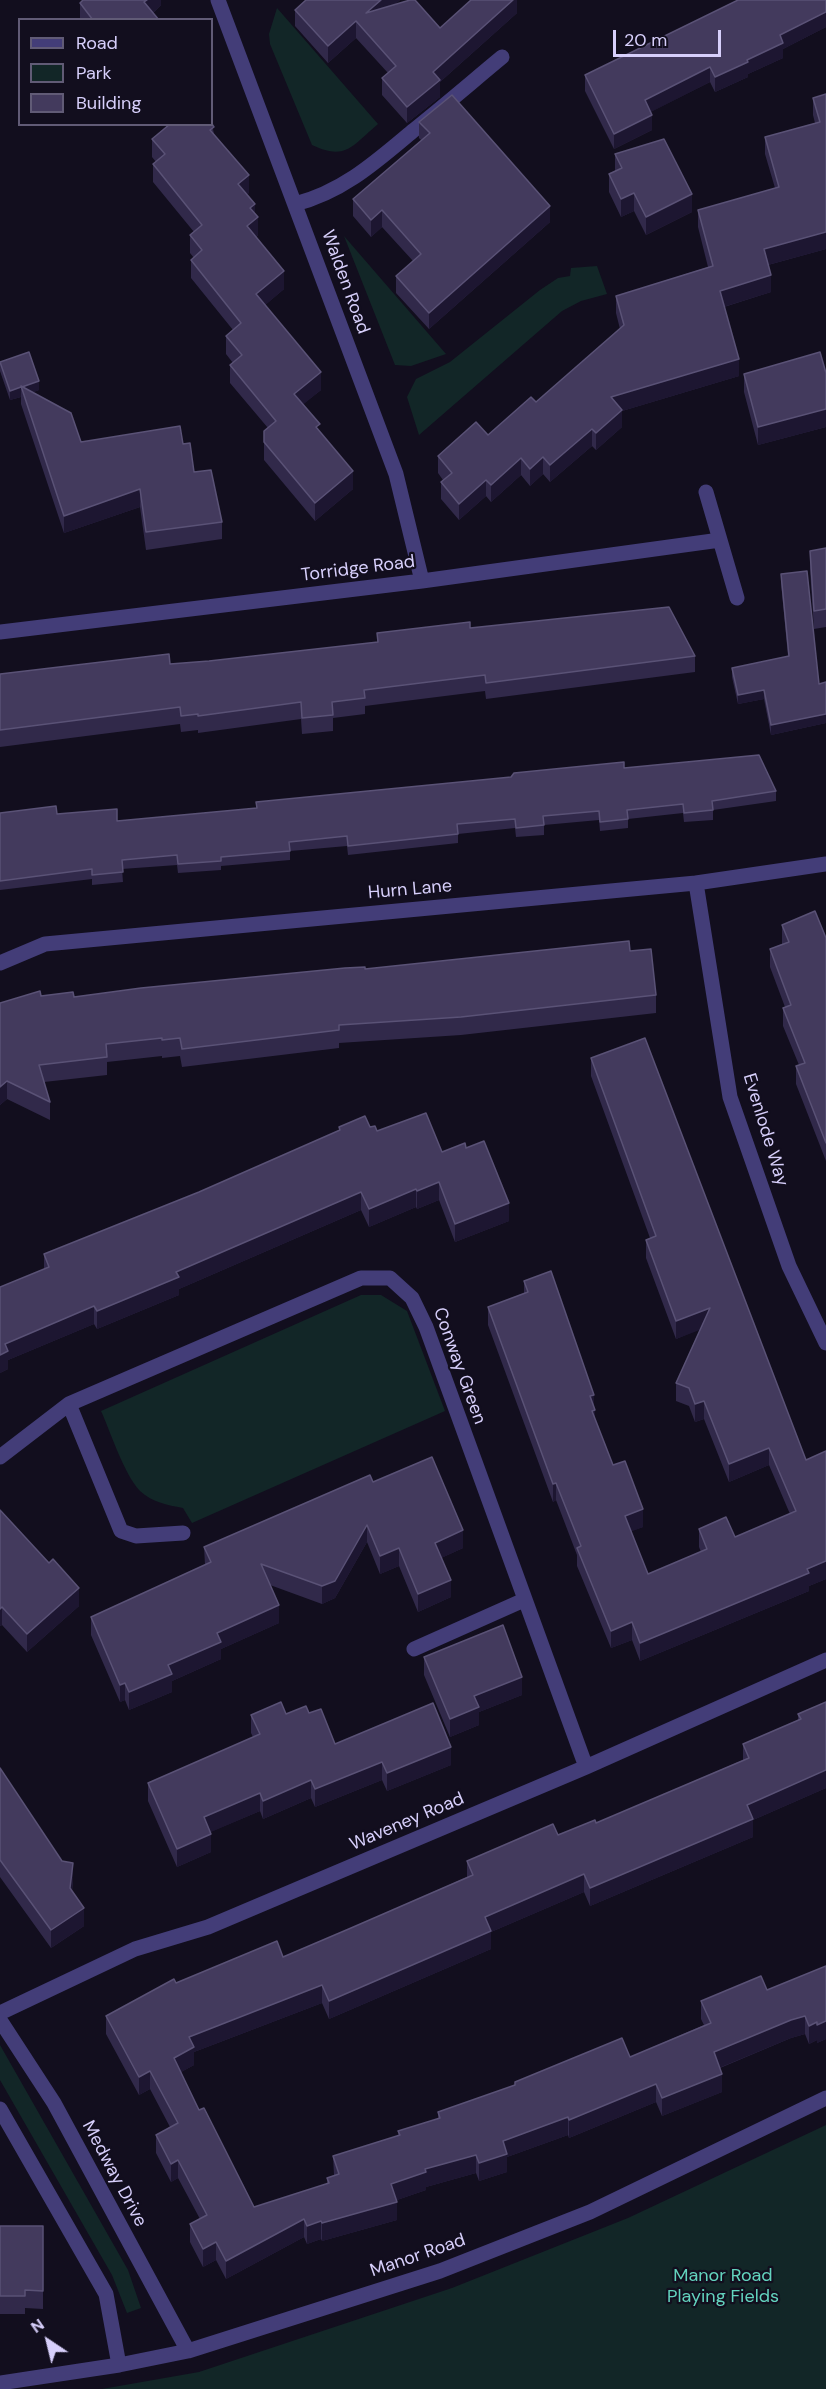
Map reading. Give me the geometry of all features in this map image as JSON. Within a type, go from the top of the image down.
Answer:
[{"type":"street","name":"Walden Road","points":[[218,0],[396,474],[423,581]]},
{"type":"street","points":[[295,204],[318,199],[339,189],[368,168],[502,57]]},
{"type":"street","points":[[706,492],[737,598]]},
{"type":"street","name":"Torridge Road","points":[[0,632],[423,581],[720,540]]},
{"type":"street","name":"Hurn Lane","points":[[0,963],[45,944],[696,883],[826,864]]},
{"type":"street","name":"Evenlode Way","points":[[696,883],[730,1097],[789,1266],[826,1343]]},
{"type":"street","name":"Conway Green","points":[[0,1456],[69,1404],[361,1278],[390,1278],[412,1298],[426,1327],[586,1767]]},
{"type":"street","points":[[69,1404],[121,1531],[136,1536],[183,1533]]},
{"type":"street","points":[[414,1648],[524,1600]]},
{"type":"street","name":"Waveney Road","points":[[0,2013],[135,1948],[208,1927],[586,1767],[826,1660]]},
{"type":"street","name":"Medway Drive","points":[[0,2020],[54,2103],[188,2351]]},
{"type":"street","name":"Manor Road","points":[[0,2382],[119,2365],[188,2351],[440,2271],[590,2212],[826,2098]]},
{"type":"street","points":[[0,2109],[106,2294],[119,2365]]},
{"type":"green space","points":[[277,8],[378,124],[348,149],[333,152],[312,145],[270,44],[269,34]]},
{"type":"green space","points":[[344,236],[446,354],[411,366],[395,365]]},
{"type":"green space","points":[[597,266],[607,294],[581,301],[562,311],[419,435],[407,397],[416,379],[450,362],[540,290],[558,278],[570,276],[571,268]]},
{"type":"green space","points":[[361,1295],[381,1295],[407,1311],[445,1411],[192,1523],[183,1508],[155,1500],[140,1491],[123,1464],[101,1411]]},
{"type":"green space","points":[[0,2045],[128,2270],[141,2308],[127,2313],[112,2275],[0,2080]]},
{"type":"green space","name":"Manor Road Playing Fields","points":[[826,2125],[826,2389],[102,2389],[199,2372],[452,2288],[628,2218]]},
{"type":"building","points":[[83,0],[147,0],[144,2],[157,18],[91,18],[80,3]]},
{"type":"building","points":[[306,0],[381,0],[366,13],[415,0],[440,28],[471,0],[513,0],[433,72],[440,80],[407,107],[382,78],[396,66],[356,21],[328,46],[295,10]]},
{"type":"building","points":[[738,0],[826,0],[826,12],[780,35],[783,43],[747,60],[748,62],[715,77],[710,67],[645,100],[652,115],[614,134],[585,75]]},
{"type":"building","points":[[826,94],[826,232],[764,249],[771,275],[720,291],[739,359],[611,397],[622,410],[596,433],[592,429],[550,465],[543,457],[530,469],[521,458],[491,485],[486,480],[459,504],[441,482],[452,473],[438,456],[476,422],[488,435],[531,397],[536,402],[624,325],[616,296],[713,266],[698,210],[779,187],[765,137],[820,122],[813,98]]},
{"type":"building","points":[[452,95],[550,206],[429,313],[396,276],[421,254],[382,210],[371,220],[353,199],[430,133],[419,122]]},
{"type":"building","points":[[168,126],[213,126],[214,127],[210,130],[249,175],[238,184],[255,204],[250,208],[258,217],[247,226],[284,271],[256,294],[321,372],[294,394],[320,424],[316,427],[353,471],[315,503],[264,442],[264,431],[276,421],[230,365],[242,355],[226,336],[241,323],[191,260],[202,250],[190,235],[202,225],[153,164],[165,154],[152,139]]},
{"type":"building","points":[[664,139],[692,194],[646,217],[634,193],[621,199],[609,174],[622,168],[615,154]]},
{"type":"building","points":[[29,352],[39,381],[10,391],[0,362]]},
{"type":"building","points":[[820,352],[826,373],[826,409],[758,427],[744,374]]},
{"type":"building","points":[[21,386],[71,413],[81,442],[180,426],[183,444],[190,443],[194,472],[211,470],[222,522],[146,532],[140,489],[64,516]]},
{"type":"building","points":[[826,548],[826,609],[814,611],[810,551]]},
{"type":"building","points":[[807,571],[819,684],[826,682],[826,714],[771,725],[764,690],[738,695],[732,668],[789,656],[781,574]]},
{"type":"building","points":[[669,607],[695,656],[486,683],[485,675],[364,690],[365,698],[332,702],[333,715],[302,718],[301,702],[198,716],[198,714],[181,716],[180,707],[0,730],[0,674],[169,654],[170,664],[209,661],[378,642],[377,633],[470,622],[470,628]]},
{"type":"building","points":[[759,755],[776,791],[712,801],[713,810],[684,813],[683,804],[627,810],[628,819],[600,822],[599,811],[543,816],[544,825],[516,828],[515,819],[457,824],[458,834],[348,846],[347,836],[289,842],[290,851],[221,857],[221,861],[178,864],[177,855],[122,860],[123,872],[92,875],[92,869],[0,881],[0,813],[56,806],[57,814],[117,809],[117,821],[257,808],[256,802],[511,777],[514,773],[624,762],[624,768]]},
{"type":"building","points":[[815,911],[826,938],[826,1143],[796,1066],[805,1063],[783,1008],[791,1005],[770,949],[789,942],[782,925]]},
{"type":"building","points":[[629,941],[630,951],[651,949],[656,995],[461,1017],[339,1025],[339,1030],[182,1049],[180,1038],[106,1044],[107,1057],[39,1065],[50,1102],[7,1081],[0,1087],[0,1003],[40,991],[41,996],[73,992],[74,997],[141,988],[345,968],[365,967],[365,969]]},
{"type":"building","points":[[645,1038],[806,1460],[826,1451],[826,1561],[807,1569],[809,1573],[640,1643],[632,1622],[611,1631],[577,1548],[581,1546],[556,1483],[553,1484],[488,1307],[528,1292],[524,1281],[551,1271],[594,1395],[590,1396],[595,1410],[592,1411],[613,1465],[625,1461],[643,1509],[625,1516],[648,1574],[707,1549],[699,1529],[726,1517],[735,1537],[796,1511],[769,1448],[729,1464],[704,1401],[695,1404],[689,1388],[676,1383],[710,1308],[676,1321],[646,1240],[656,1236],[591,1058]]},
{"type":"building","points":[[426,1113],[442,1152],[465,1143],[466,1148],[484,1141],[509,1203],[455,1224],[439,1182],[369,1209],[361,1192],[176,1272],[179,1277],[97,1311],[94,1306],[5,1344],[8,1351],[0,1355],[0,1287],[49,1267],[44,1254],[199,1192],[340,1130],[339,1127],[365,1116],[370,1127],[375,1126],[377,1131]]},
{"type":"building","points":[[432,1457],[463,1530],[435,1543],[451,1580],[418,1594],[399,1548],[380,1556],[367,1525],[335,1581],[322,1586],[261,1564],[279,1605],[217,1633],[221,1642],[168,1665],[172,1674],[129,1692],[125,1683],[120,1685],[91,1617],[211,1562],[204,1547],[370,1475],[373,1482]]},
{"type":"building","points":[[0,1510],[49,1563],[53,1559],[79,1588],[27,1634],[2,1607],[0,1609]]},
{"type":"building","points":[[503,1625],[522,1677],[474,1696],[479,1707],[450,1719],[424,1657]]},
{"type":"building","points":[[281,1702],[286,1714],[306,1706],[309,1713],[321,1709],[335,1744],[433,1703],[451,1747],[387,1773],[382,1762],[315,1789],[311,1780],[263,1801],[260,1793],[204,1817],[211,1834],[177,1849],[148,1783],[260,1734],[251,1715]]},
{"type":"building","points":[[826,1702],[826,1770],[747,1805],[753,1819],[590,1888],[584,1874],[485,1917],[491,1931],[329,2001],[322,1985],[189,2037],[194,2047],[174,2058],[199,2110],[204,2108],[254,2207],[329,2183],[327,2178],[339,2174],[333,2156],[400,2135],[398,2131],[440,2118],[438,2112],[515,2085],[515,2082],[622,2038],[630,2057],[711,2023],[701,2001],[761,1976],[767,1990],[826,1966],[826,2021],[809,2026],[805,2016],[714,2052],[722,2074],[662,2098],[656,2084],[569,2120],[568,2117],[503,2141],[507,2154],[479,2163],[476,2155],[425,2169],[426,2172],[391,2184],[397,2202],[307,2226],[304,2219],[226,2261],[216,2242],[203,2249],[190,2224],[207,2215],[178,2160],[171,2164],[156,2135],[178,2123],[150,2071],[139,2077],[106,2016],[174,1979],[176,1983],[277,1941],[283,1957],[351,1928],[473,1875],[467,1861],[553,1824],[558,1835],[595,1820],[596,1823],[749,1758],[743,1744],[801,1719],[798,1714]]},
{"type":"building","points":[[0,1768],[62,1861],[73,1863],[70,1888],[84,1908],[51,1930],[0,1860]]},
{"type":"building","points":[[0,2226],[43,2226],[43,2291],[25,2290],[25,2296],[0,2296]]}]
